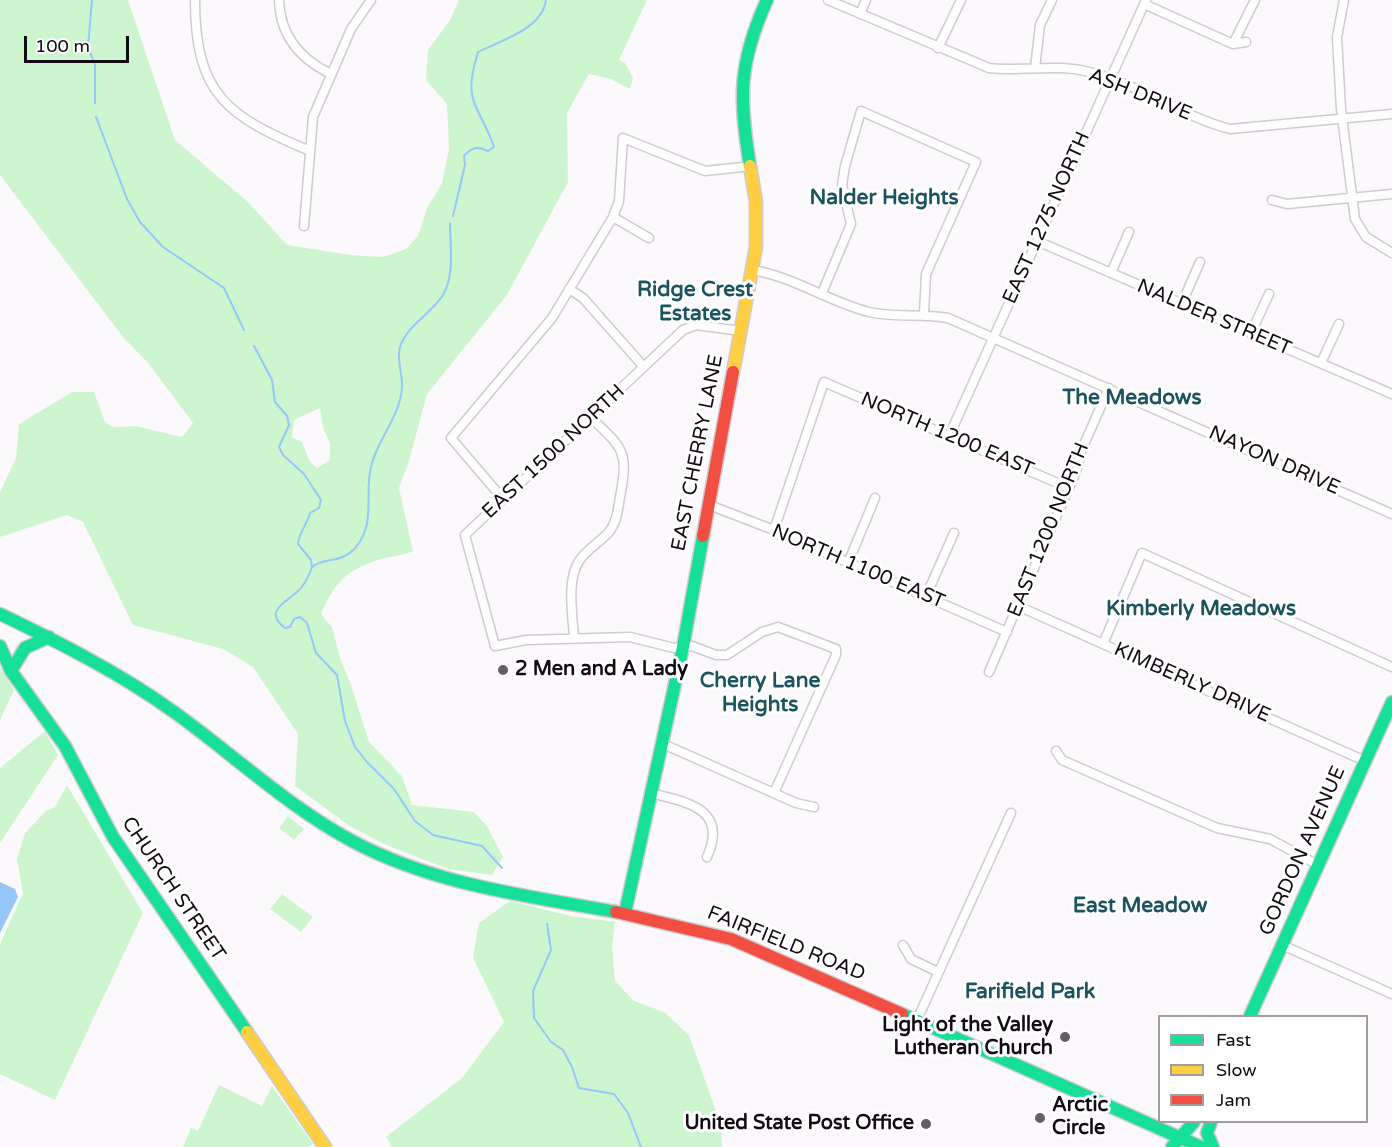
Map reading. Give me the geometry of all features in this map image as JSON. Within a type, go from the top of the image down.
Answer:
[{"type":"main road","name":"EAST CHERRY LANE","points":[[625,914],[683,647],[752,270],[758,227],[752,166],[743,112],[743,68],[747,48],[767,0]]},
{"type":"main road","name":"FAIRFIELD ROAD","points":[[0,614],[112,671],[172,711],[309,814],[381,855],[431,874],[519,895],[688,926],[731,939],[917,1020],[1176,1142],[1201,1147]]},
{"type":"main road","points":[[11,671],[24,646],[49,637]]},
{"type":"main road","name":"CHURCH STREET","points":[[0,646],[11,671],[65,746],[113,837],[325,1147]]},
{"type":"main road","name":"GORDON AVENUE","points":[[1251,1015],[1392,702]]},
{"type":"main road","points":[[1176,1142],[1193,1123]]},
{"type":"main road","points":[[1211,1123],[1207,1133],[1213,1147]]},
{"type":"street","points":[[195,0],[200,51],[207,75],[223,102],[241,119],[266,133],[310,151]]},
{"type":"street","points":[[279,0],[280,16],[291,44],[313,65],[331,74]]},
{"type":"street","points":[[304,226],[313,117],[351,29],[371,0]]},
{"type":"street","name":"ASH DRIVE","points":[[828,0],[989,68],[1011,71],[1064,68],[1110,79],[1208,123],[1230,129],[1392,114]]},
{"type":"street","points":[[860,14],[866,0]]},
{"type":"street","points":[[938,48],[961,0]]},
{"type":"street","points":[[1035,68],[1040,25],[1052,0]]},
{"type":"street","points":[[1233,44],[1254,0]]},
{"type":"street","points":[[1344,0],[1337,37],[1342,119],[1354,219],[1366,237],[1392,253]]},
{"type":"street","points":[[1145,2],[1233,44],[1246,42]]},
{"type":"street","name":"EAST 1275 NORTH","points":[[949,435],[1145,2]]},
{"type":"street","points":[[822,292],[851,224],[842,184],[861,111],[976,162],[926,274],[924,313]]},
{"type":"street","points":[[502,500],[452,438],[552,318],[613,217],[619,201],[623,138],[705,171],[752,166]]},
{"type":"street","points":[[1272,200],[1287,204],[1392,194]]},
{"type":"street","points":[[613,217],[649,238]]},
{"type":"street","points":[[1111,273],[1129,232]]},
{"type":"street","name":"NALDER STREET","points":[[1037,241],[1392,394]]},
{"type":"street","points":[[1182,303],[1200,262]]},
{"type":"street","name":"NAYON DRIVE","points":[[752,270],[777,274],[869,312],[889,315],[924,313],[948,318],[1392,514]]},
{"type":"street","points":[[569,289],[583,298],[644,367]]},
{"type":"street","points":[[1251,333],[1269,294]]},
{"type":"street","points":[[1321,363],[1339,324]]},
{"type":"street","name":"EAST 1500 NORTH","points":[[574,639],[526,640],[495,646],[465,535],[683,330],[696,325],[741,331]]},
{"type":"street","name":"NORTH 1200 EAST","points":[[774,530],[824,382],[1069,488]]},
{"type":"street","name":"EAST 1200 NORTH","points":[[989,672],[1069,488],[1082,449],[1109,388]]},
{"type":"street","points":[[590,417],[615,441],[624,456],[626,468],[616,517],[610,530],[579,561],[572,579],[574,639],[630,637],[674,648],[692,646],[716,655],[727,655],[762,632],[778,627],[836,649],[836,656],[774,793]]},
{"type":"street","points":[[848,563],[875,498]]},
{"type":"street","name":"NORTH 1100 EAST","points":[[709,505],[774,530],[1007,632]]},
{"type":"street","points":[[926,596],[954,533]]},
{"type":"street","points":[[1103,644],[1142,553],[1392,667]]},
{"type":"street","name":"KIMBERLY DRIVE","points":[[1018,606],[1365,761]]},
{"type":"street","points":[[661,743],[796,803],[814,807]]},
{"type":"street","points":[[1056,751],[1062,760],[1217,828],[1270,839],[1318,864]]},
{"type":"street","points":[[650,793],[691,804],[707,815],[714,834],[707,857]]},
{"type":"street","points":[[917,1020],[1011,813]]},
{"type":"street","points":[[903,945],[911,960],[938,972]]},
{"type":"street","points":[[1282,945],[1392,994]]},
{"type":"green space","points":[[0,0],[128,0],[175,140],[248,202],[287,245],[350,255],[383,257],[406,249],[418,236],[427,208],[442,183],[449,149],[447,104],[426,80],[428,50],[450,20],[459,0],[647,0],[619,60],[625,63],[633,78],[630,89],[611,79],[589,74],[567,113],[568,182],[507,295],[427,394],[409,461],[399,488],[413,551],[369,563],[350,573],[331,593],[321,614],[332,627],[340,658],[369,742],[402,776],[412,805],[474,812],[487,826],[503,857],[492,875],[448,869],[386,845],[351,827],[295,786],[298,734],[253,667],[223,649],[133,625],[83,522],[67,515],[0,537],[0,492],[16,458],[19,424],[72,392],[94,392],[105,422],[113,427],[136,426],[182,437],[193,423],[149,364],[123,337],[0,175]],"holes":[[[320,408],[323,428],[330,443],[330,460],[317,468],[309,460],[302,442],[292,437],[294,420]]]},
{"type":"green space","points":[[0,667],[14,690],[0,720]]},
{"type":"green space","points":[[45,731],[58,755],[0,843],[0,768]]},
{"type":"green space","points":[[67,785],[143,913],[55,1100],[0,1074],[0,944],[23,893],[17,859],[25,833],[46,811],[55,807]]},
{"type":"green space","points":[[288,816],[304,829],[294,840],[279,828]]},
{"type":"green space","points":[[282,894],[313,917],[301,932],[270,909]]},
{"type":"green space","points":[[510,901],[571,916],[615,922],[612,947],[615,981],[634,1001],[664,1012],[689,1035],[721,1125],[722,1147],[392,1147],[386,1137],[462,1078],[504,1022],[473,958],[479,923]]},
{"type":"green space","points":[[219,1085],[262,1106],[272,1086],[313,1144],[308,1147],[183,1147],[191,1128],[198,1131]]},
{"type":"water","points":[[0,882],[15,889],[18,897],[0,933]]},
{"type":"waterway","points":[[92,0],[88,47],[95,65],[95,103]]},
{"type":"waterway","points":[[453,216],[465,165],[464,156],[475,148],[488,151],[494,147],[472,93],[473,69],[478,52],[529,26],[543,10],[546,0]]},
{"type":"waterway","points":[[96,117],[127,199],[140,222],[163,247],[224,288],[244,330]]},
{"type":"waterway","points":[[312,567],[345,556],[356,547],[362,537],[368,517],[372,463],[400,398],[402,388],[400,347],[408,332],[438,302],[447,287],[451,260],[450,223]]},
{"type":"waterway","points":[[254,346],[272,380],[275,402],[287,416],[289,425],[279,447],[283,455],[304,474],[321,500],[319,508],[310,513],[298,544],[311,560],[312,567]]},
{"type":"waterway","points":[[312,567],[302,586],[278,608],[276,617],[285,628],[290,627],[294,619],[300,617],[307,623],[316,653],[337,675],[345,721],[355,747],[394,789],[415,821],[433,835],[482,846],[502,868]]},
{"type":"waterway","points":[[547,924],[551,950],[533,991],[534,1018],[551,1042],[563,1050],[579,1088],[614,1094],[628,1113],[641,1147]]},
{"type":"traffic: fast","points":[[750,166],[744,120],[744,82],[751,43],[767,0]]},
{"type":"traffic: fast","points":[[625,913],[683,647],[703,536]]},
{"type":"traffic: fast","points":[[0,614],[89,659],[132,684],[196,728],[306,813],[354,842],[385,857],[449,879],[482,887],[616,912]]},
{"type":"traffic: fast","points":[[11,671],[25,648],[49,637]]},
{"type":"traffic: fast","points":[[0,646],[11,671],[65,746],[113,837],[247,1032]]},
{"type":"traffic: fast","points":[[1250,1015],[1392,702]]},
{"type":"traffic: fast","points":[[902,1014],[1201,1147]]},
{"type":"traffic: fast","points":[[1172,1147],[1193,1123]]},
{"type":"traffic: fast","points":[[1211,1123],[1207,1133],[1213,1147]]},
{"type":"traffic: slow","points":[[733,372],[756,247],[756,202],[750,166]]},
{"type":"traffic: slow","points":[[247,1032],[325,1147]]},
{"type":"traffic: jam","points":[[703,536],[733,372]]},
{"type":"traffic: jam","points":[[616,912],[731,939],[902,1014]]},
{"type":"place","name":"2 Men and A Lady","points":[[503,670]]},
{"type":"place","name":"Light of the Valley Lutheran Church","points":[[1065,1037]]},
{"type":"place","name":"Arctic Circle","points":[[1040,1118]]},
{"type":"place","name":"United State Post Office","points":[[926,1124]]},
{"type":"district","name":"Nalder Heights","points":[[884,198]]},
{"type":"district","name":"Ridge Crest Estates","points":[[695,302]]},
{"type":"district","name":"The Meadows","points":[[1132,398]]},
{"type":"district","name":"Kimberly Meadows","points":[[1201,609]]},
{"type":"district","name":"Cherry Lane Heights","points":[[760,693]]},
{"type":"district","name":"East Meadow","points":[[1140,906]]},
{"type":"district","name":"Farifield Park","points":[[1030,992]]}]
